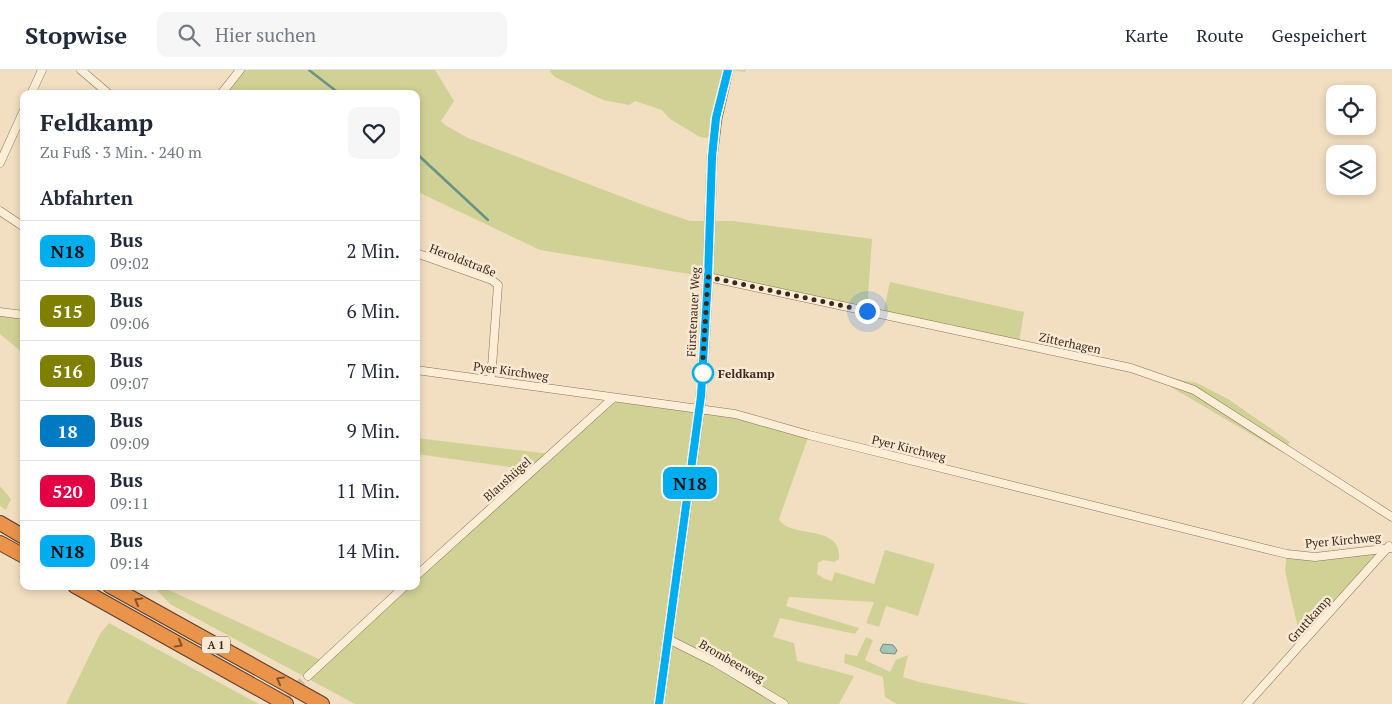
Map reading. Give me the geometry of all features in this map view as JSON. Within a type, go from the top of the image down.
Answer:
[{"type":"highway","points":[[0,523],[20,535]]},
{"type":"highway","points":[[0,543],[20,554]]},
{"type":"highway","name":"A 1","points":[[82,590],[286,704]]},
{"type":"highway","name":"A 1","points":[[117,590],[322,704]]},
{"type":"street","points":[[33,90],[42,70]]},
{"type":"street","points":[[81,70],[104,90]]},
{"type":"street","points":[[224,90],[240,70]]},
{"type":"street","name":"Fürstenauer Weg","points":[[659,704],[700,408],[708,277],[712,157],[716,118],[728,70]]},
{"type":"street","points":[[0,163],[20,119]]},
{"type":"street","points":[[0,211],[20,225]]},
{"type":"street","name":"Heroldstraße","points":[[420,254],[492,280],[498,285],[491,380]]},
{"type":"street","name":"Zitterhagen","points":[[708,277],[1131,368],[1186,387],[1211,400],[1392,517]]},
{"type":"street","points":[[0,312],[20,314]]},
{"type":"street","name":"Pyer Kirchweg","points":[[420,371],[735,414],[809,435],[1287,554],[1315,556],[1390,546]]},
{"type":"street","name":"Blaushügel","points":[[420,572],[613,398]]},
{"type":"street","name":"Gruttkamp","points":[[1247,704],[1390,546]]},
{"type":"street","points":[[308,676],[401,590]]},
{"type":"street","name":"Brombeerweg","points":[[668,639],[716,664],[784,704]]},
{"type":"green space","points":[[240,70],[435,70],[454,101],[441,121],[468,138],[690,221],[733,221],[872,239],[867,311],[708,277],[540,250],[420,193],[420,90],[224,90]]},
{"type":"green space","points":[[550,70],[728,70],[714,139],[700,137],[670,119],[662,110],[635,101],[629,105],[603,100],[555,77]]},
{"type":"green space","points":[[728,70],[746,70],[745,72]]},
{"type":"green space","points":[[890,282],[1024,312],[1019,343],[877,313],[883,314]]},
{"type":"green space","points":[[0,312],[20,314],[20,351],[0,334]]},
{"type":"green space","points":[[1171,378],[1197,383],[1228,399],[1290,442],[1283,453],[1171,387]]},
{"type":"green space","points":[[613,398],[707,409],[809,435],[779,519],[784,525],[793,529],[814,533],[833,540],[838,548],[839,559],[834,562],[823,560],[818,563],[817,574],[825,579],[832,581],[835,572],[874,584],[885,550],[935,564],[918,616],[886,606],[879,627],[866,623],[874,602],[789,597],[786,606],[859,628],[855,634],[780,618],[773,637],[794,643],[797,661],[854,676],[839,704],[355,704],[170,604],[157,590],[169,590],[323,661],[401,590],[420,590],[420,572],[532,470],[420,455],[420,438],[551,454]]},
{"type":"green space","points":[[0,486],[11,499],[6,510],[0,506]]},
{"type":"green space","points":[[1392,543],[1392,548],[1306,639],[1298,628],[1291,598],[1285,570],[1287,554],[1315,557],[1387,548]]},
{"type":"green space","points":[[109,623],[259,704],[66,704],[100,634]]},
{"type":"green space","points":[[866,637],[873,640],[865,660],[890,672],[896,660],[908,655],[903,677],[919,682],[1029,704],[897,704],[885,697],[883,677],[844,663],[845,654],[857,656]]},
{"type":"shaded area","points":[[883,644],[893,645],[897,650],[895,654],[882,653],[880,650]]},
{"type":"waterway","points":[[309,70],[335,90]]},
{"type":"waterway","points":[[420,157],[488,220]]},
{"type":"tunnel","points":[[279,703],[308,676]]},
{"type":"bus line","name":"N18","points":[[659,704],[701,396],[708,277],[712,157],[716,118],[728,70]]},
{"type":"place","name":"Feldkamp","points":[[703,373]]},
{"type":"route","points":[[703,373],[708,277],[867,311]]}]
